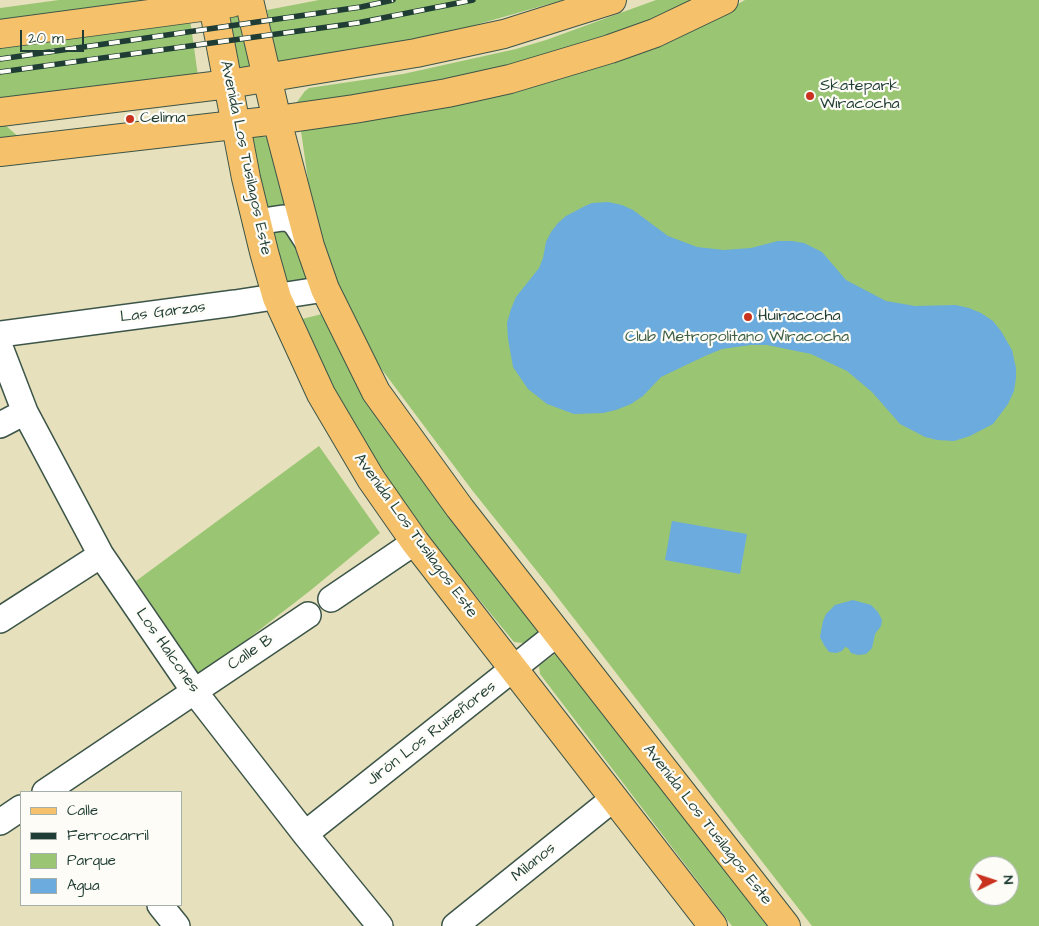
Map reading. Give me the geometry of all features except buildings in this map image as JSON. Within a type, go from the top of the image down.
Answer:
[{"type":"main road","points":[[0,34],[213,3],[249,0]]},
{"type":"main road","name":"Avenida Los Tusilagos Este","points":[[249,0],[277,120],[310,246],[325,290],[376,392],[459,507],[786,926]]},
{"type":"main road","points":[[0,112],[229,84],[416,53],[494,36],[612,0]]},
{"type":"main road","points":[[0,152],[354,110],[447,93],[510,79],[602,52],[655,33],[724,0]]},
{"type":"main road","name":"Avenida Los Tusilagos Este","points":[[213,3],[256,222],[277,298],[320,394],[371,479],[416,542],[713,926]]},
{"type":"street","points":[[256,222],[279,218],[290,219],[296,224],[310,246]]},
{"type":"street","name":"Las Garzas","points":[[0,334],[325,290]]},
{"type":"street","name":"Los Halcones","points":[[0,347],[25,412],[101,555],[194,691],[305,834],[380,926]]},
{"type":"street","points":[[0,425],[25,412]]},
{"type":"street","points":[[331,599],[416,542]]},
{"type":"street","points":[[0,620],[101,555]]},
{"type":"street","name":"Calle B","points":[[194,691],[308,615]]},
{"type":"street","name":"Jirón Los Ruiseñores","points":[[305,834],[558,633]]},
{"type":"street","points":[[60,788],[194,691]]},
{"type":"street","name":"Milanos","points":[[455,926],[613,799]]},
{"type":"street","points":[[0,822],[20,809]]},
{"type":"street","points":[[161,906],[177,926]]},
{"type":"green space","points":[[59,0],[147,0],[0,20],[0,8]]},
{"type":"green space","points":[[319,0],[563,0],[440,35],[278,66],[267,10]]},
{"type":"green space","points":[[656,0],[710,0],[514,70],[292,109],[309,88],[403,74],[516,49]]},
{"type":"green space","name":"Club Metropolitano Wiracocha","points":[[745,0],[1039,0],[1039,926],[812,926],[548,585],[472,490],[380,367],[348,311],[325,249],[310,194],[301,131],[417,112],[486,97],[722,13]]},
{"type":"green space","points":[[238,10],[256,67],[244,69],[239,66],[235,58],[228,19],[231,11]]},
{"type":"green space","points":[[190,19],[198,76],[0,102],[0,44]]},
{"type":"green space","points":[[0,124],[4,124],[22,140],[0,143]]},
{"type":"green space","points":[[257,136],[270,137],[310,282],[289,283],[286,279],[268,226],[252,138]]},
{"type":"green space","points":[[330,312],[539,628],[538,633],[523,643],[514,642],[414,520],[380,474],[313,351],[302,319]]},
{"type":"green space","points":[[319,446],[380,533],[311,590],[200,676],[136,581]]},
{"type":"green space","points":[[556,653],[774,926],[732,926],[540,674],[539,666]]},
{"type":"water","name":"Huiracocha","points":[[608,202],[633,210],[668,236],[697,247],[724,250],[751,248],[778,241],[804,243],[822,252],[846,280],[886,301],[915,306],[956,305],[981,313],[993,321],[1012,350],[1016,378],[1014,391],[1008,404],[993,424],[970,436],[954,441],[937,440],[925,437],[900,424],[872,392],[847,371],[811,354],[767,345],[751,345],[722,349],[661,377],[643,396],[631,404],[616,410],[603,413],[574,414],[547,404],[528,389],[513,367],[507,323],[511,309],[516,297],[539,268],[546,242],[558,223],[566,216],[592,203]]},
{"type":"water","points":[[672,521],[747,534],[740,574],[665,560]]},
{"type":"water","points":[[853,600],[871,605],[878,612],[882,620],[881,626],[875,634],[872,648],[866,654],[858,655],[851,653],[845,647],[842,651],[836,653],[829,652],[820,637],[826,614],[835,605]]},
{"type":"railway","points":[[0,59],[361,7],[393,0]]},
{"type":"railway","points":[[0,72],[357,23],[473,0]]},
{"type":"place","name":"Skatepark Wiracocha","points":[[810,96]]},
{"type":"place","name":"Celima","points":[[130,119]]},
{"type":"place","name":"Huiracocha","points":[[748,317]]}]
